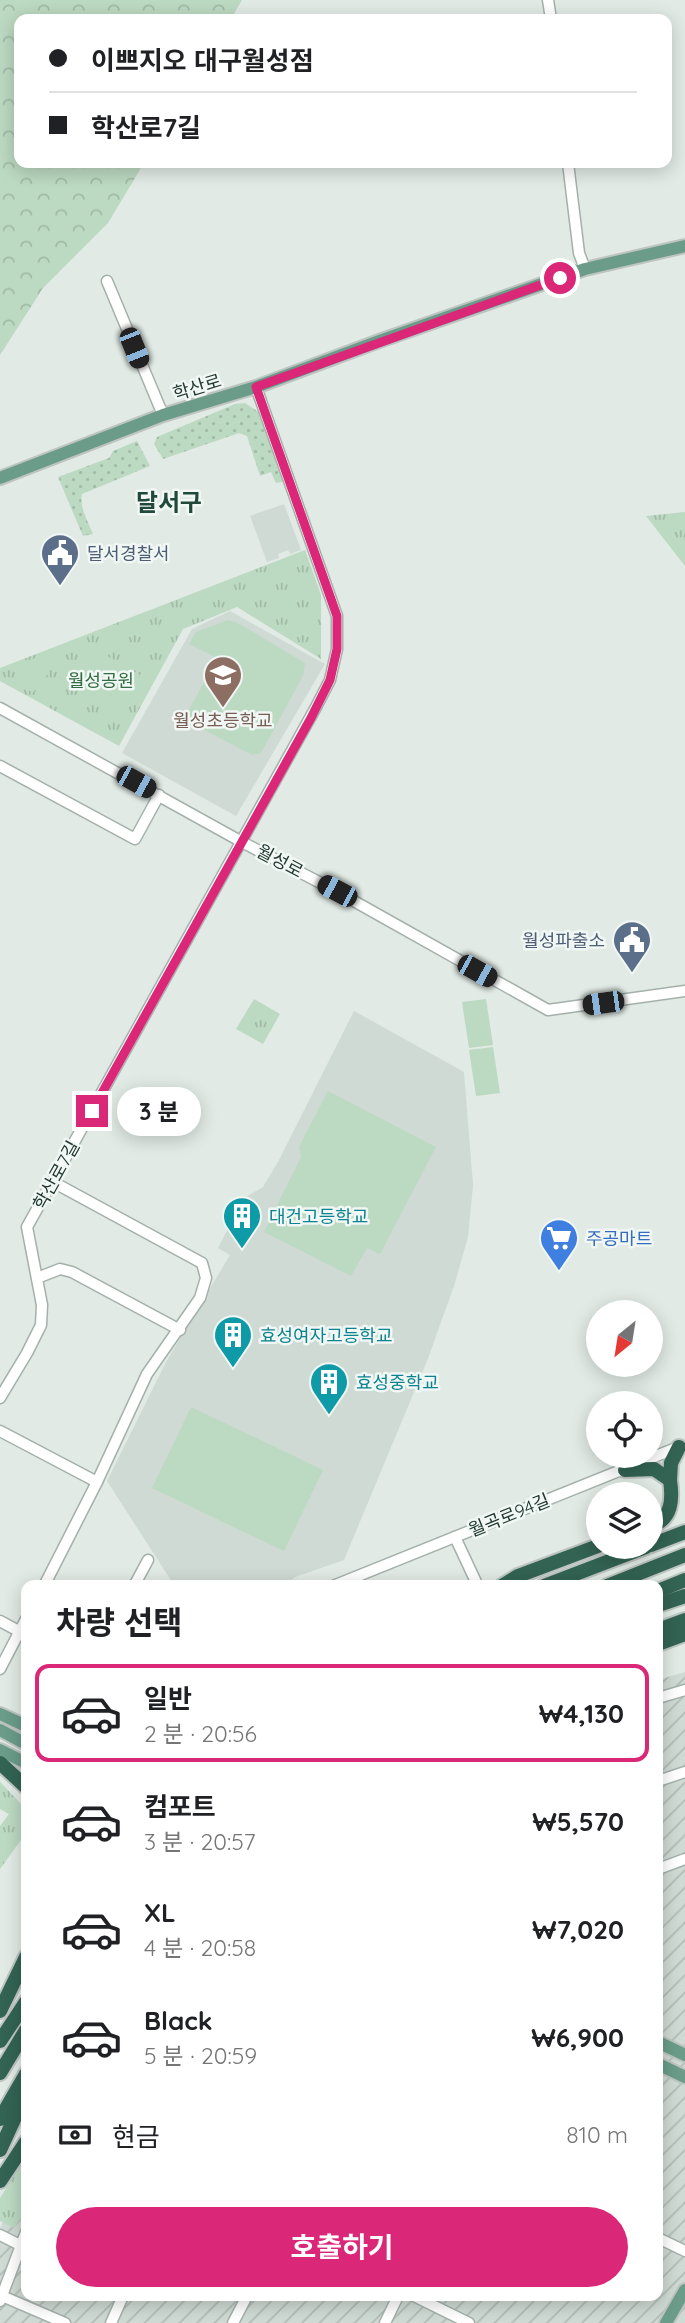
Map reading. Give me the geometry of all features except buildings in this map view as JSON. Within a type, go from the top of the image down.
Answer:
[{"type":"highway","points":[[663,1519],[671,1508],[671,1463],[682,1446]]},
{"type":"highway","points":[[625,1470],[654,1469],[670,1480]]},
{"type":"highway","points":[[663,1541],[685,1532]]},
{"type":"highway","points":[[512,1580],[586,1550]]},
{"type":"highway","points":[[622,1580],[685,1555]]},
{"type":"highway","points":[[560,1580],[615,1559]]},
{"type":"highway","points":[[663,1589],[685,1580]]},
{"type":"highway","points":[[663,1603],[685,1596]]},
{"type":"highway","points":[[663,1642],[685,1634]]},
{"type":"highway","points":[[0,1763],[21,1772]]},
{"type":"highway","points":[[0,1763],[21,1782]]},
{"type":"highway","points":[[0,2011],[21,1967]]},
{"type":"highway","points":[[0,2041],[21,2010]]},
{"type":"highway","points":[[0,2073],[21,2038]]},
{"type":"highway","points":[[0,2119],[21,2083]]},
{"type":"highway","points":[[0,2150],[21,2108]]},
{"type":"highway","points":[[0,2181],[21,2150]]},
{"type":"main road","name":"학산로","points":[[0,478],[163,415],[256,387],[585,269],[685,246]]},
{"type":"main road","points":[[0,1714],[21,1724]]},
{"type":"main road","points":[[0,1730],[21,1741]]},
{"type":"main road","points":[[0,1750],[21,1760]]},
{"type":"main road","points":[[663,2044],[685,2055]]},
{"type":"main road","points":[[663,2066],[685,2077]]},
{"type":"main road","points":[[666,2323],[685,2290]]},
{"type":"street","points":[[569,168],[579,253],[585,269]]},
{"type":"street","points":[[107,281],[163,415]]},
{"type":"street","name":"학산로7길","points":[[0,1398],[41,1325],[42,1304],[27,1227],[330,680],[337,649],[337,616],[256,387]]},
{"type":"street","name":"월성로","points":[[0,708],[242,842],[337,891],[548,1010],[685,991]]},
{"type":"street","points":[[0,766],[135,839],[159,795]]},
{"type":"street","points":[[47,1580],[97,1482],[147,1374],[200,1298],[206,1278],[202,1262],[53,1182]]},
{"type":"street","points":[[37,1278],[60,1269],[72,1272],[180,1330]]},
{"type":"street","points":[[0,1431],[97,1482]]},
{"type":"street","name":"월곡로94길","points":[[348,1580],[682,1446]]},
{"type":"street","points":[[455,1537],[475,1580]]},
{"type":"street","points":[[137,1580],[148,1560]]},
{"type":"street","points":[[0,1621],[21,1633]]},
{"type":"street","points":[[0,1669],[21,1637]]},
{"type":"street","points":[[663,1697],[685,1690]]},
{"type":"street","points":[[663,1779],[685,1772]]},
{"type":"street","points":[[663,1867],[685,1859]]},
{"type":"street","points":[[0,2235],[20,2245],[1,2298],[65,2323]]},
{"type":"street","points":[[663,2240],[685,2250]]},
{"type":"street","points":[[111,2323],[121,2301]]},
{"type":"street","points":[[233,2323],[244,2301]]},
{"type":"street","points":[[385,2323],[396,2301]]},
{"type":"street","points":[[424,2301],[469,2323]]},
{"type":"shaded area","points":[[284,504],[301,550],[290,554],[288,550],[278,554],[279,558],[267,562],[250,516]]},
{"type":"shaded area","name":"월성초등학교","points":[[230,611],[325,664],[236,816],[122,753],[192,629]]},
{"type":"shaded area","points":[[354,1011],[464,1072],[473,1185],[468,1237],[427,1361],[344,1560],[291,1580],[171,1580],[107,1481],[166,1362],[230,1255],[218,1248],[244,1198],[263,1187]]},
{"type":"shaded area","points":[[685,1672],[685,2323],[0,2323],[0,2228],[21,2184],[21,2301],[663,2301],[663,1679]]},
{"type":"green space","points":[[0,0],[242,0],[234,14],[14,14],[14,168],[141,168],[108,223],[43,288],[0,355]]},
{"type":"green space","points":[[245,403],[260,413],[286,481],[276,483],[271,472],[260,476],[247,436],[239,433],[163,459],[154,444],[157,437],[235,404]]},
{"type":"green space","points":[[137,441],[150,466],[82,494],[83,509],[93,534],[83,536],[58,477],[109,458],[113,451]]},
{"type":"green space","points":[[685,512],[685,566],[646,516]]},
{"type":"green space","name":"월성공원","points":[[305,550],[321,595],[321,659],[237,607],[183,629],[119,746],[0,681],[0,668]]},
{"type":"green space","points":[[228,620],[238,623],[305,663],[303,676],[261,753],[252,755],[184,719],[217,658],[189,644],[196,632]]},
{"type":"green space","points":[[97,650],[140,675],[124,704],[81,679]]},
{"type":"green space","points":[[46,654],[53,662],[43,683],[33,692],[21,688],[18,678],[27,661]]},
{"type":"green space","points":[[254,999],[280,1014],[263,1044],[236,1029]]},
{"type":"green space","points":[[486,999],[493,1045],[469,1048],[462,1002]]},
{"type":"green space","points":[[493,1047],[500,1093],[476,1096],[469,1050]]},
{"type":"green space","points":[[328,1091],[436,1147],[380,1254],[367,1248],[351,1276],[264,1232],[301,1157],[299,1147]]},
{"type":"green space","points":[[191,1407],[323,1470],[284,1551],[152,1488]]},
{"type":"green space","points":[[0,1782],[21,1804],[21,1840],[0,1869],[0,1826],[9,1814],[0,1809]]},
{"type":"green space","points":[[21,2164],[21,2218],[14,2228],[0,2221],[0,2198]]},
{"type":"place","name":"달서경찰서","points":[[60,587]]},
{"type":"place","name":"월성초등학교","points":[[223,709]]},
{"type":"place","name":"월성파출소","points":[[632,974]]},
{"type":"place","name":"대건고등학교","points":[[242,1250]]},
{"type":"place","name":"주공마트","points":[[559,1272]]},
{"type":"place","name":"효성여자고등학교","points":[[233,1369]]},
{"type":"place","name":"효성중학교","points":[[329,1416]]},
{"type":"district","name":"달서구","points":[[169,502]]},
{"type":"route","points":[[92,1111],[330,680],[337,649],[337,616],[256,387],[560,278]]}]
